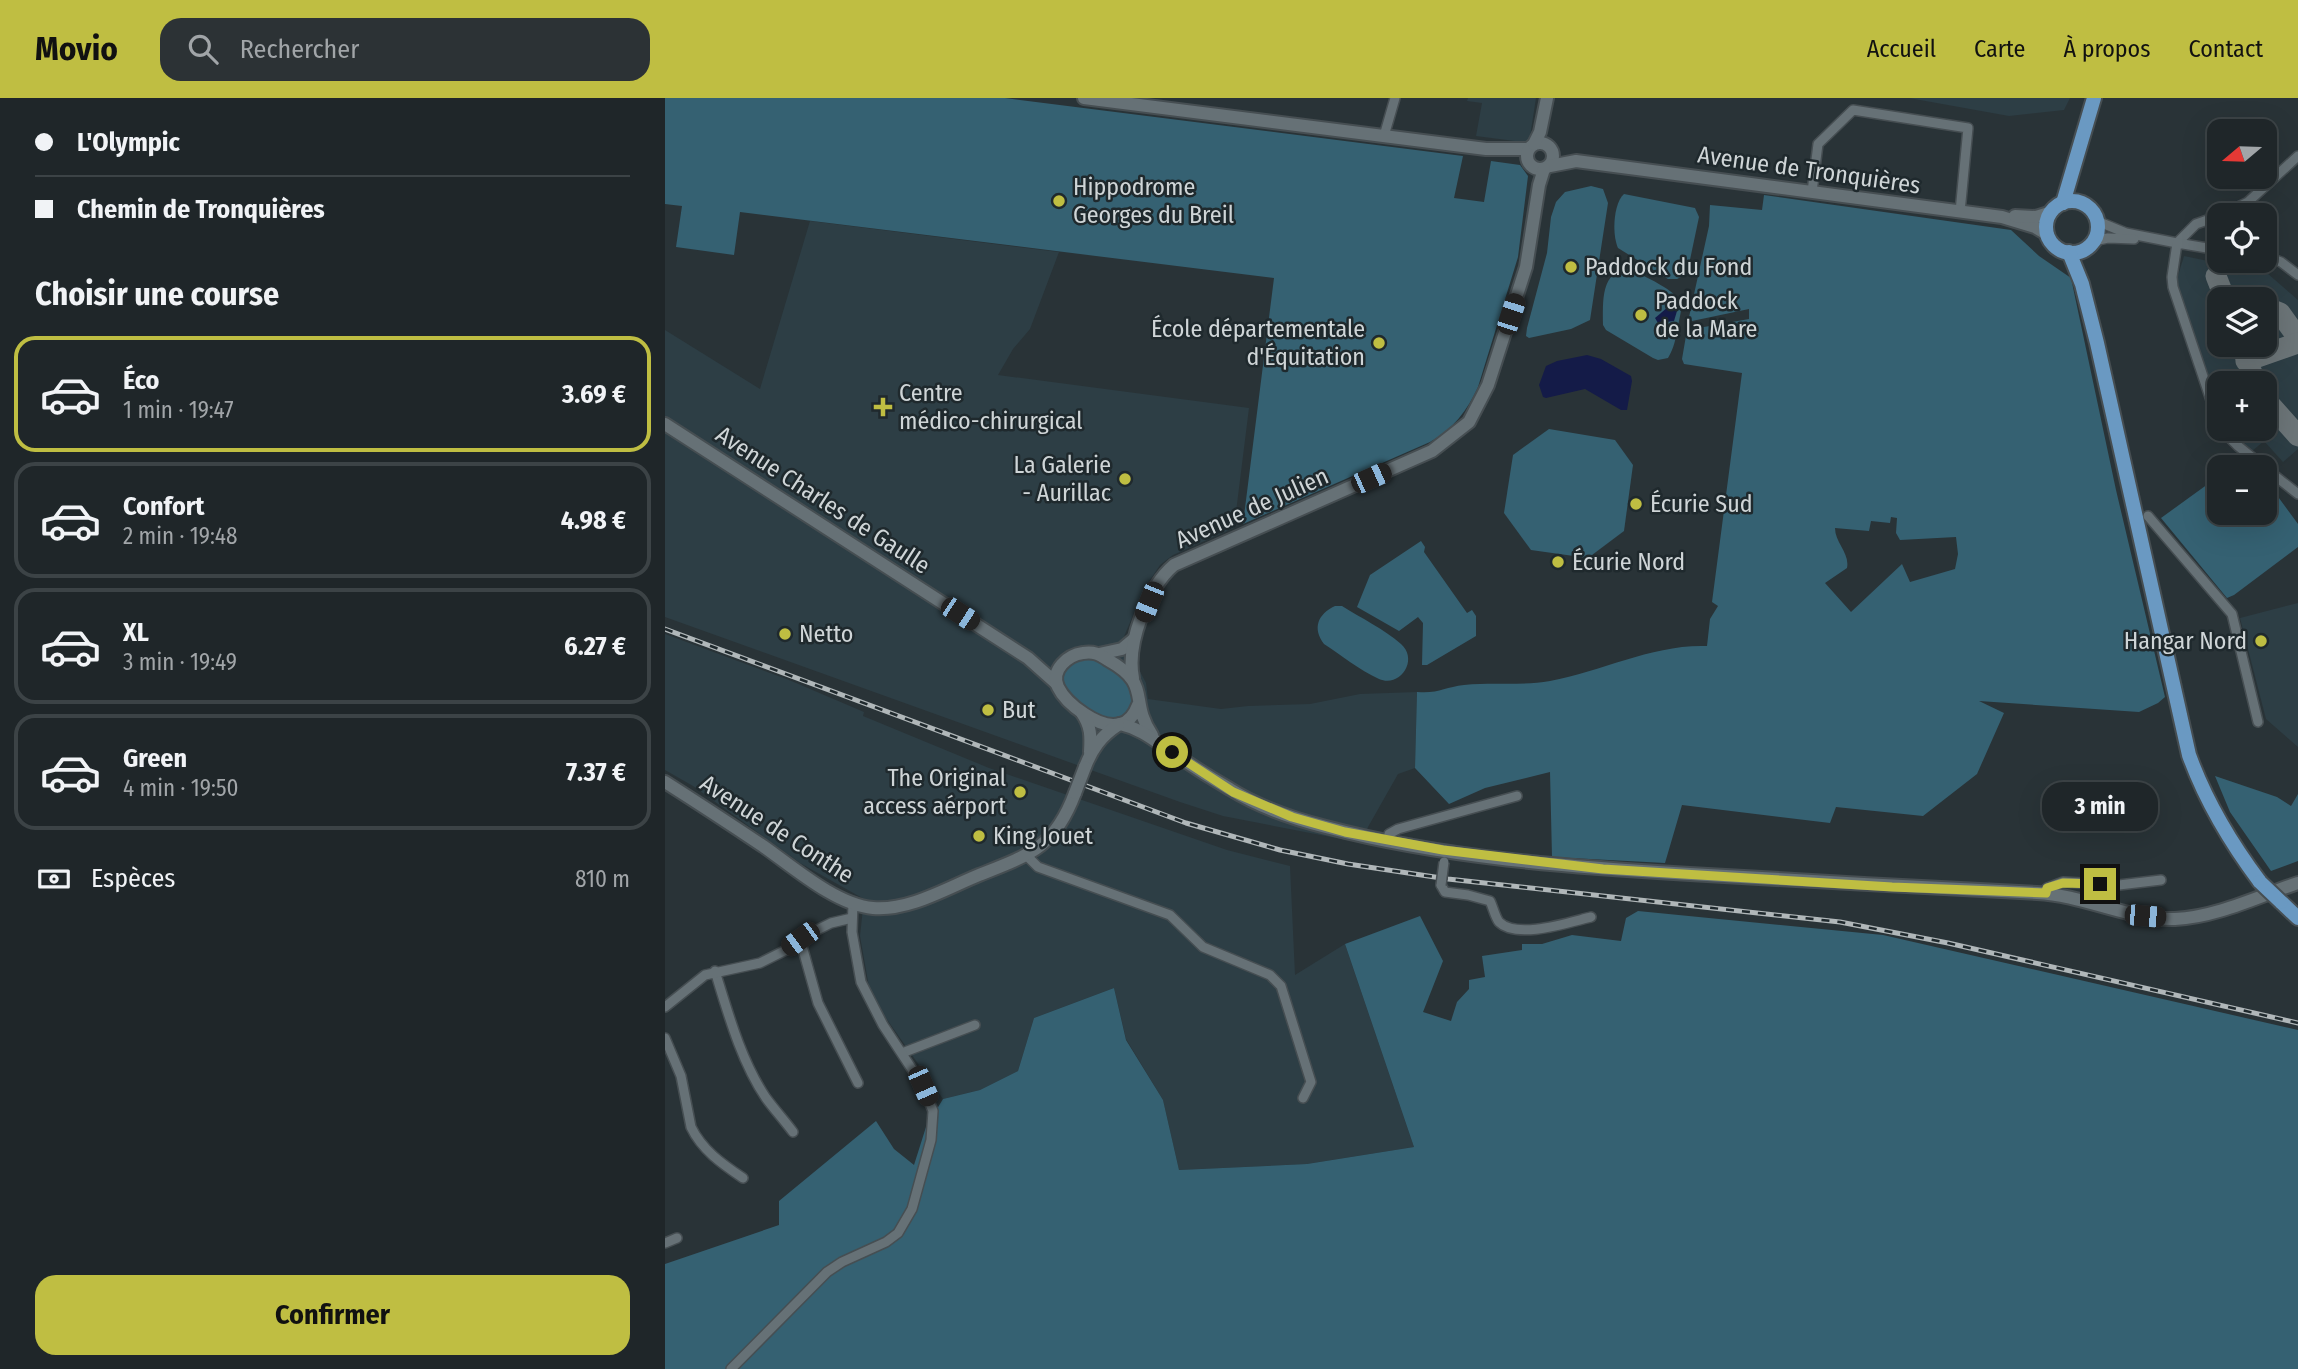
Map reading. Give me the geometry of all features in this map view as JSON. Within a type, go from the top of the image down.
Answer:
[{"type":"main road","points":[[2094,98],[2057,207],[2047,224],[2048,235],[2054,245],[2069,252],[2082,284],[2189,755],[2224,832],[2260,881],[2298,918]]},
{"type":"main road","points":[[2080,145],[2078,176],[2083,203]]},
{"type":"main road","points":[[2057,207],[2076,201],[2083,203],[2094,212],[2097,221],[2098,228],[2090,244],[2086,274],[2097,343]]},
{"type":"main road","points":[[2069,252],[2090,244]]},
{"type":"street","name":"Avenue de Tronquières","points":[[1084,98],[1536,153],[1576,161],[2002,217],[2035,227],[2048,235]]},
{"type":"street","points":[[1384,136],[1395,98]]},
{"type":"street","name":"Avenue de Julien","points":[[1530,236],[1536,153],[1547,98]]},
{"type":"street","points":[[1812,192],[1818,144],[1853,110],[1968,128],[1960,212]]},
{"type":"street","points":[[1536,153],[1536,170],[1547,168]]},
{"type":"street","name":"Avenue de Julien","points":[[1133,678],[1131,663],[1134,639],[1155,586],[1163,574],[1174,565],[1432,451],[1469,422],[1488,385],[1526,267],[1539,185],[1553,159],[1536,153]]},
{"type":"street","points":[[2246,203],[2298,156]]},
{"type":"street","name":"Avenue de Tronquières","points":[[1547,168],[1576,161]]},
{"type":"street","points":[[2002,217],[2036,217],[2057,207]]},
{"type":"street","points":[[2097,221],[2150,239],[2207,248]]},
{"type":"street","points":[[2207,221],[2196,225],[2177,243],[2172,277],[2207,388]]},
{"type":"street","points":[[2090,244],[2108,237],[2150,239]]},
{"type":"street","points":[[2277,260],[2298,275]]},
{"type":"street","name":"Avenue Charles de Gaulle","points":[[665,424],[1028,659],[1056,683]]},
{"type":"street","points":[[2233,441],[2249,455]]},
{"type":"street","points":[[2277,478],[2298,494]]},
{"type":"street","points":[[2148,516],[2232,614],[2258,722]]},
{"type":"street","points":[[1028,659],[1051,663],[1079,653],[1099,654],[1122,649],[1134,639]]},
{"type":"street","points":[[1099,654],[1133,678],[1143,721],[1153,737]]},
{"type":"street","points":[[1065,660],[1057,674],[1056,683],[1068,700],[1080,710],[1099,722],[1136,729],[1153,737],[1233,792],[1326,827],[1388,840],[1443,856],[1892,887],[2046,893],[2145,916],[2174,919],[2214,912],[2298,883]]},
{"type":"street","points":[[1119,725],[1131,718],[1138,705]]},
{"type":"street","name":"Avenue de Conthe","points":[[1080,710],[1089,726],[1090,752]]},
{"type":"street","name":"Avenue de Conthe","points":[[665,782],[823,887],[853,903],[872,908],[905,904],[1027,856],[1056,831],[1067,816],[1090,752],[1100,739],[1119,725]]},
{"type":"street","points":[[1388,840],[1389,834],[1398,829],[1517,796]]},
{"type":"street","points":[[1027,856],[1038,867],[1170,915],[1203,947],[1269,975],[1281,986],[1311,1082],[1303,1098]]},
{"type":"street","points":[[1443,856],[1441,885],[1445,892],[1490,901],[1499,922],[1512,929],[1543,928],[1591,916]]},
{"type":"street","points":[[2046,893],[2047,888],[2063,883],[2119,885],[2161,880]]},
{"type":"street","points":[[731,1369],[827,1272],[842,1262],[886,1242],[898,1233],[912,1209],[931,1140],[933,1111],[923,1086],[883,1025],[861,982],[856,959],[853,903]]},
{"type":"street","points":[[665,1007],[705,975],[760,963],[831,923],[852,918]]},
{"type":"street","points":[[800,939],[818,1003],[858,1083]]},
{"type":"street","points":[[715,971],[737,1037],[752,1070],[765,1096],[793,1132]]},
{"type":"street","points":[[902,1053],[975,1026]]},
{"type":"street","points":[[665,1038],[677,1062],[695,1135],[704,1148],[743,1178]]},
{"type":"street","points":[[665,1243],[677,1238]]},
{"type":"shaded area","name":"Hippodrome Georges du Breil","points":[[665,98],[1005,98],[1463,156],[1454,198],[1484,202],[1491,161],[1520,165],[1528,176],[1518,257],[1478,387],[1464,412],[1452,425],[1430,442],[1243,524],[1274,278],[740,212],[734,255],[676,247],[682,206],[665,204]]},
{"type":"shaded area","points":[[1468,98],[1536,98],[1529,143],[1476,136],[1482,103],[1467,101]]},
{"type":"shaded area","points":[[1909,98],[2070,98],[2064,110],[2009,116]]},
{"type":"shaded area","name":"Paddock du Fond","points":[[1591,186],[1603,189],[1608,203],[1590,320],[1571,329],[1529,338],[1526,336],[1527,328],[1547,253],[1551,217],[1556,202],[1565,192]]},
{"type":"shaded area","points":[[1624,194],[1695,208],[1699,217],[1687,274],[1677,279],[1668,279],[1618,248],[1615,220],[1620,199]]},
{"type":"shaded area","points":[[1764,195],[2011,230],[2039,256],[2071,278],[2116,490],[2165,697],[2139,712],[1979,701],[2004,713],[1977,774],[1923,816],[1836,807],[1830,823],[1682,805],[1665,863],[1552,857],[1550,772],[1485,788],[1449,804],[1415,768],[1417,692],[1464,685],[1550,681],[1667,649],[1707,646],[1710,619],[1718,606],[1712,602],[1742,373],[1684,364],[1682,359],[1687,330],[1749,319],[1749,309],[1692,321],[1689,317],[1709,226],[1710,205],[1762,210]],"holes":[[[1891,517],[1897,518],[1896,533],[1900,540],[1956,537],[1958,554],[1955,569],[1910,582],[1902,564],[1851,612],[1825,583],[1847,568],[1835,528],[1869,531],[1871,521],[1890,523]]]},
{"type":"shaded area","points":[[810,221],[1059,252],[1030,329],[1013,349],[998,375],[1249,408],[1234,528],[1173,555],[1160,565],[1144,589],[1123,639],[1146,683],[1148,699],[1221,709],[1310,704],[1360,694],[1417,692],[1415,768],[1398,774],[1362,843],[1223,816],[665,617],[665,330],[760,389]]},
{"type":"shaded area","points":[[2184,256],[2207,261],[2207,273],[2267,273],[2298,300],[2298,449],[2283,462],[2264,441],[2277,441],[2277,371],[2207,372],[2176,282]]},
{"type":"shaded area","name":"Paddock de la Mare","points":[[1630,269],[1667,289],[1681,304],[1676,339],[1668,358],[1653,358],[1606,330],[1603,325],[1604,297],[1608,281],[1620,271]]},
{"type":"shaded area","points":[[1668,307],[1675,307],[1677,311],[1674,321],[1658,323],[1655,318]]},
{"type":"shaded area","points":[[1587,355],[1601,359],[1631,376],[1627,410],[1621,410],[1585,389],[1543,397],[1539,385],[1546,366]]},
{"type":"shaded area","points":[[1549,429],[1615,440],[1633,465],[1624,531],[1588,558],[1531,550],[1504,513],[1513,455]]},
{"type":"shaded area","points":[[2240,441],[2264,441],[2251,452]]},
{"type":"shaded area","points":[[2207,485],[2207,525],[2277,525],[2277,495],[2298,524],[2298,547],[2227,598],[2161,518]]},
{"type":"shaded area","points":[[1421,541],[1425,547],[1424,552],[1467,613],[1472,610],[1476,616],[1476,636],[1427,665],[1422,665],[1423,623],[1418,617],[1399,631],[1357,607],[1370,575]]},
{"type":"shaded area","points":[[2298,603],[2298,747],[2266,719],[2240,618]]},
{"type":"shaded area","points":[[1335,606],[1342,606],[1401,644],[1408,657],[1405,671],[1400,676],[1387,681],[1379,679],[1324,644],[1318,632],[1319,622],[1324,613]]},
{"type":"shaded area","points":[[665,634],[789,680],[864,712],[863,716],[989,768],[1227,850],[1290,866],[1295,975],[1345,944],[1414,1147],[1307,1164],[1179,1170],[1163,1100],[1126,1039],[1114,988],[1034,1018],[1018,1071],[980,1090],[943,1099],[876,1004],[869,987],[860,936],[864,899],[800,863],[693,786],[665,770]]},
{"type":"shaded area","points":[[1085,658],[1096,659],[1131,684],[1134,704],[1123,716],[1109,718],[1098,715],[1087,710],[1069,693],[1064,683],[1064,674],[1071,664]]},
{"type":"shaded area","points":[[2215,776],[2277,797],[2291,806],[2298,794],[2298,861],[2271,871],[2230,812]]},
{"type":"shaded area","points":[[1638,911],[1883,935],[2298,1030],[2298,1369],[665,1369],[665,1264],[779,1225],[779,1201],[876,1121],[894,1149],[914,1165],[926,1127],[943,1099],[980,1090],[1018,1071],[1034,1018],[1114,988],[1126,1040],[1163,1100],[1179,1170],[1307,1164],[1414,1147],[1345,944],[1420,916],[1443,961],[1423,1012],[1451,1021],[1457,1002],[1469,989],[1469,980],[1485,977],[1482,956],[1522,950],[1522,944],[1542,944],[1572,935],[1621,941],[1626,918]]},
{"type":"taxiway","points":[[2216,276],[2220,287]]},
{"type":"taxiway","points":[[2277,312],[2298,338]]},
{"type":"taxiway","points":[[2246,361],[2298,343]]},
{"type":"taxiway","points":[[2246,357],[2251,371]]},
{"type":"taxiway","points":[[2277,412],[2298,436]]},
{"type":"railway","points":[[665,629],[1186,823],[1280,850],[1348,864],[1448,879],[1840,922],[1948,943],[2298,1023]]},
{"type":"place","name":"Hippodrome Georges du Breil","points":[[1059,201]]},
{"type":"place","name":"Paddock du Fond","points":[[1571,267]]},
{"type":"place","name":"Paddock de la Mare","points":[[1641,315]]},
{"type":"place","name":"École départementale d'Équitation","points":[[1379,343]]},
{"type":"place","name":"Centre médico-chirurgical","points":[[883,407]]},
{"type":"place","name":"La Galerie - Aurillac","points":[[1125,479]]},
{"type":"place","name":"Écurie Sud","points":[[1636,504]]},
{"type":"place","name":"Écurie Nord","points":[[1558,562]]},
{"type":"place","name":"Netto","points":[[785,634]]},
{"type":"place","name":"Hangar Nord","points":[[2261,641]]},
{"type":"place","name":"But","points":[[988,710]]},
{"type":"place","name":"The Original access aérport","points":[[1020,792]]},
{"type":"place","name":"King Jouet","points":[[979,836]]},
{"type":"route","points":[[1172,752],[1233,792],[1292,817],[1364,836],[1489,857],[1603,869],[1915,888],[2046,893],[2047,888],[2063,883],[2100,884]]}]
